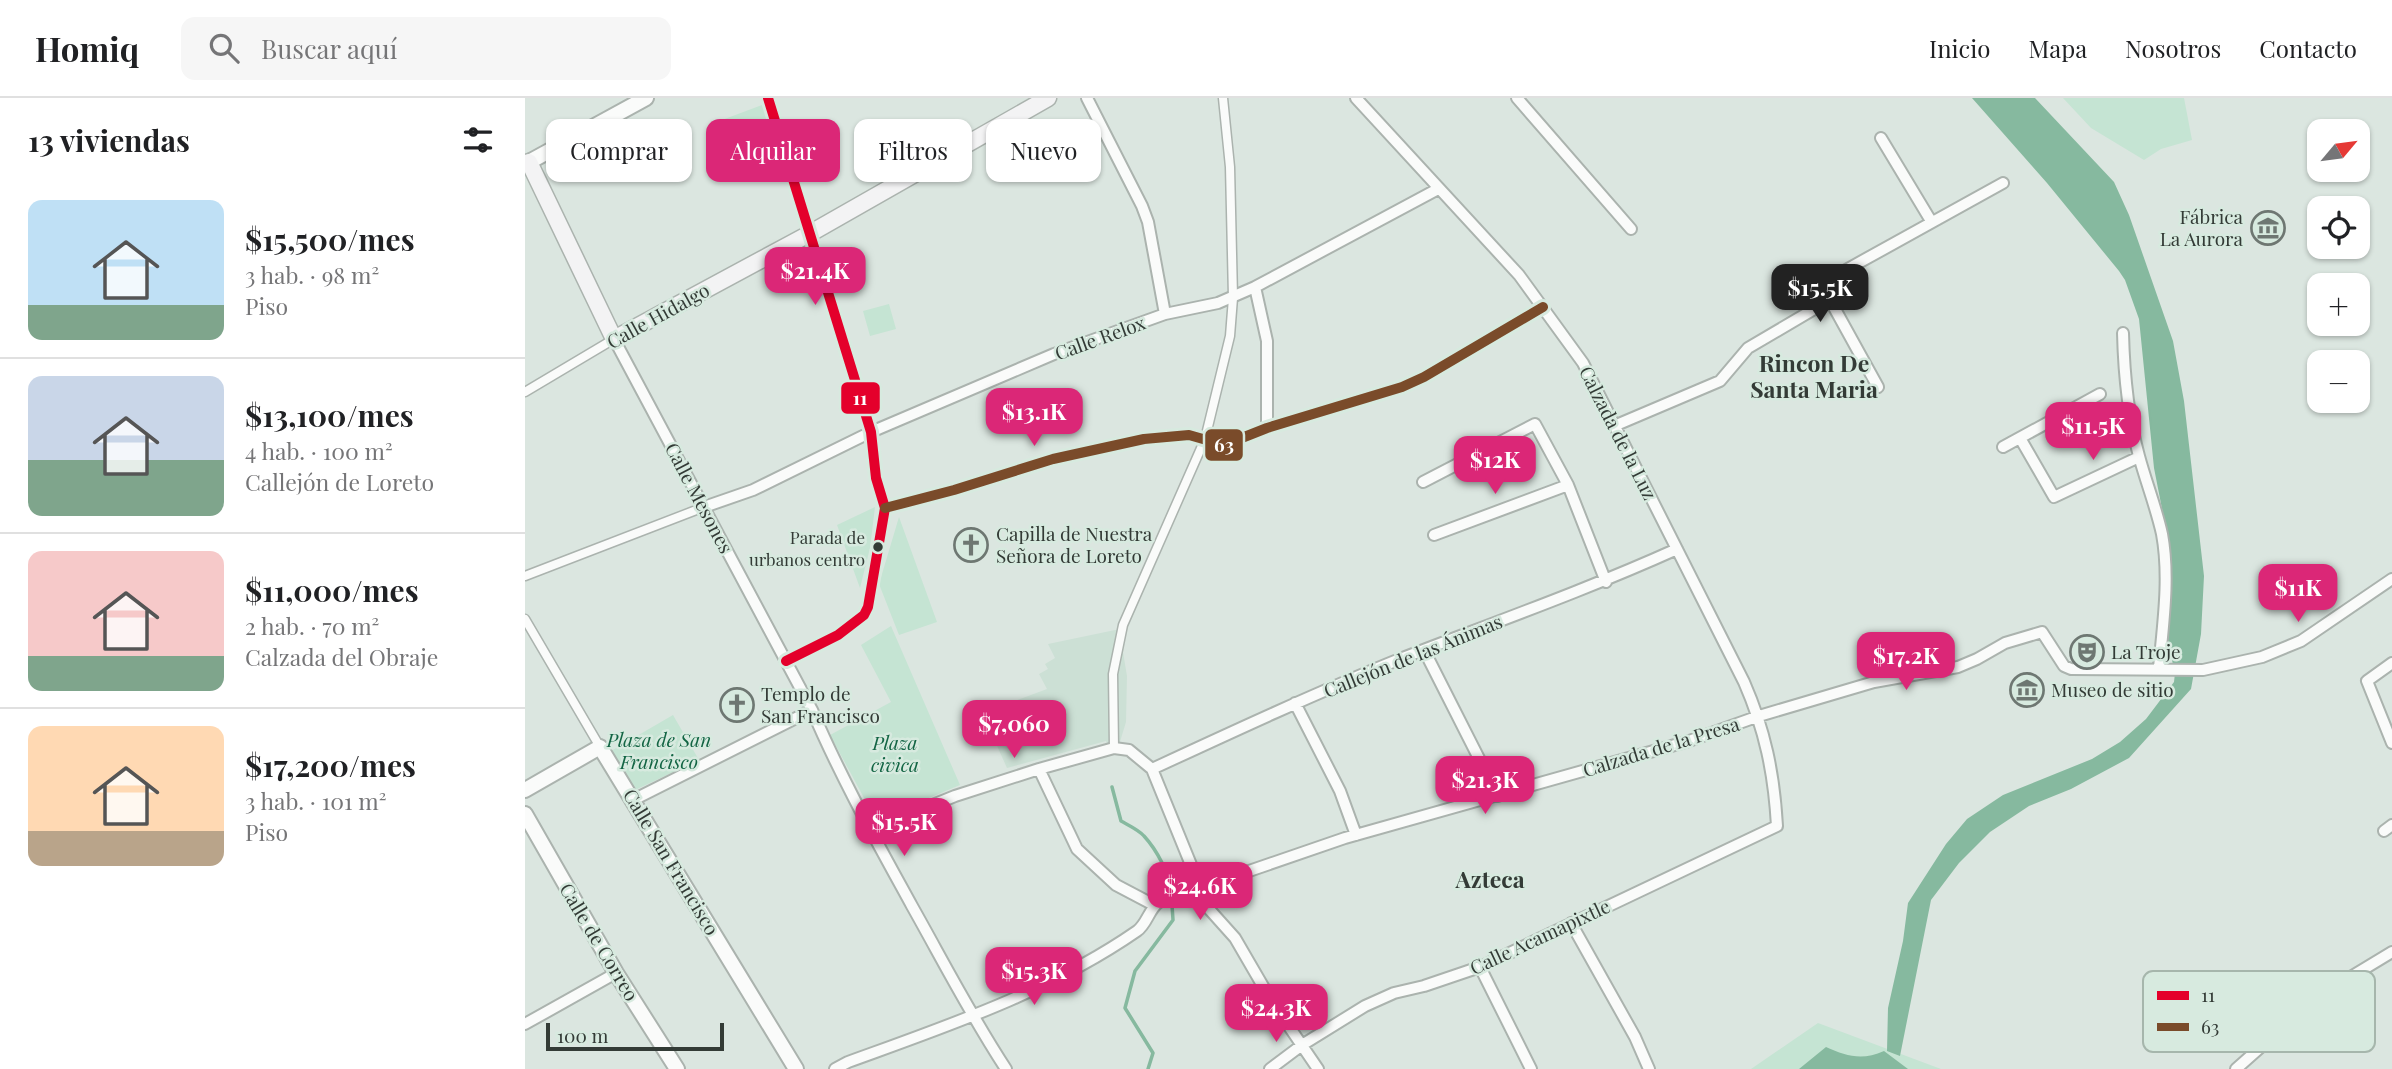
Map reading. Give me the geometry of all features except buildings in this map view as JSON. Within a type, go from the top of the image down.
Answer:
[{"type":"main road","name":"Calle Hidalgo","points":[[614,339],[809,234],[1048,98]]},
{"type":"main road","name":"Calle Mesones","points":[[527,163],[614,339]]},
{"type":"street","points":[[527,163],[646,98]]},
{"type":"street","points":[[768,98],[871,432],[876,478],[884,508],[872,594],[864,615],[838,635],[786,661]]},
{"type":"street","points":[[1087,98],[1148,222],[1165,314]]},
{"type":"street","points":[[1114,748],[1113,674],[1123,625],[1205,439],[1230,336],[1233,297],[1230,167],[1223,98]]},
{"type":"street","name":"Calzada de la Luz","points":[[1356,98],[1519,275],[1583,363],[1759,716],[1774,784],[1777,825]]},
{"type":"street","points":[[1517,98],[1631,229]]},
{"type":"street","points":[[1881,138],[1931,221]]},
{"type":"street","points":[[1614,426],[1720,381],[1748,348],[1830,300],[1836,294],[1844,271],[2003,183]]},
{"type":"street","name":"Calle Relox","points":[[525,576],[753,490],[871,432],[1054,354],[1165,314],[1218,303],[1233,297],[1438,189]]},
{"type":"street","points":[[1255,287],[1267,341],[1268,428]]},
{"type":"street","points":[[1830,300],[1878,387]]},
{"type":"street","points":[[884,508],[1076,454],[1144,439],[1189,435],[1224,445],[1268,428],[1402,387],[1424,377],[1543,307]]},
{"type":"street","points":[[2123,333],[2124,380],[2139,457],[2151,489],[2162,536],[2165,607],[2161,668],[2203,670],[2237,664],[2288,648],[2392,579]]},
{"type":"street","name":"Calle Hidalgo","points":[[525,392],[614,339]]},
{"type":"street","name":"Calle Mesones","points":[[614,339],[812,710],[832,756],[871,830],[972,1017],[1006,1069]]},
{"type":"street","points":[[2003,447],[2101,394]]},
{"type":"street","points":[[1423,482],[1535,424],[1568,485],[1605,582]]},
{"type":"street","points":[[2020,438],[2054,498],[2139,457]]},
{"type":"street","points":[[1434,535],[1568,485]]},
{"type":"street","name":"Callejón de las Ánimas","points":[[1151,769],[1295,703],[1424,650],[1605,582],[1677,549]]},
{"type":"street","name":"Calle San Francisco","points":[[525,619],[796,1069]]},
{"type":"street","name":"Calzada de la Presa","points":[[1154,905],[1356,835],[1689,741],[1759,716],[1874,682],[1958,667],[2004,643],[2042,632],[2064,666],[2071,669],[2161,668]]},
{"type":"street","points":[[1424,650],[1498,796]]},
{"type":"street","points":[[2392,663],[2367,681],[2392,743]]},
{"type":"street","points":[[1295,703],[1340,791],[1356,835]]},
{"type":"street","points":[[633,800],[812,710]]},
{"type":"street","points":[[525,790],[600,747]]},
{"type":"street","points":[[871,830],[955,796],[1039,769],[1114,748],[1129,750],[1151,769],[1209,909],[1235,938],[1271,1000],[1304,1044],[1318,1069]]},
{"type":"street","points":[[835,1069],[1027,993],[1141,929],[1154,905],[1115,885],[1077,849],[1039,769]]},
{"type":"street","name":"Calle de Correo","points":[[527,822],[616,973],[677,1069]]},
{"type":"street","name":"Calle Acamapixtle","points":[[1270,1069],[1365,1006],[1394,993],[1480,967],[1777,825]]},
{"type":"street","points":[[1571,923],[1635,1037],[1649,1069]]},
{"type":"street","points":[[2361,971],[2392,952]]},
{"type":"street","points":[[1480,967],[1531,1069]]},
{"type":"street","points":[[525,1024],[616,973]]},
{"type":"street","points":[[2236,1069],[2255,1052]]},
{"type":"shaded area","points":[[1972,98],[2035,98],[2114,182],[2129,215],[2173,341],[2184,401],[2204,576],[2201,634],[2191,689],[2129,758],[2071,789],[2029,806],[1990,832],[1959,863],[1931,900],[1900,1056],[1887,1051],[1888,1008],[1903,941],[1908,903],[1946,844],[1967,819],[2003,795],[2092,759],[2120,742],[2146,719],[2174,682],[2175,673],[2171,656],[2164,656],[2169,578],[2164,519],[2154,468],[2139,319],[2119,271],[2047,183]]},
{"type":"shaded area","points":[[1127,630],[1122,646],[1127,676],[1126,722],[1119,745],[1108,746],[1106,741],[1007,768],[993,737],[998,734],[988,711],[1047,689],[1039,674],[1048,669],[1045,664],[1055,658],[1048,644]]},
{"type":"shaded area","points":[[1826,1047],[1854,1056],[1868,1056],[1884,1051],[1908,1069],[1799,1069]]},
{"type":"green space","points":[[2063,98],[2184,98],[2192,140],[2161,149],[2144,160],[2091,128]]},
{"type":"green space","points":[[770,102],[775,119],[725,119]]},
{"type":"green space","points":[[889,304],[896,329],[870,336],[863,311]]},
{"type":"green space","points":[[875,507],[870,548],[860,588],[837,525]]},
{"type":"green space","points":[[899,517],[937,622],[899,635],[879,584]]},
{"type":"green space","name":"Plaza civica","points":[[891,626],[960,785],[876,820],[830,735],[891,702],[861,645]]},
{"type":"green space","name":"Plaza de San Francisco","points":[[673,715],[699,760],[635,790],[611,751]]},
{"type":"green space","points":[[1818,1023],[1941,1069],[1751,1069]]},
{"type":"waterway","points":[[1112,787],[1121,821],[1142,834],[1153,848],[1162,862],[1171,891]]},
{"type":"waterway","points":[[1148,1069],[1153,1053],[1125,1008],[1135,971],[1173,920],[1172,905]]},
{"type":"transit line","name":"11","points":[[768,98],[871,432],[876,478],[885,508],[868,607],[864,615],[838,635],[786,661]]},
{"type":"transit line","name":"63","points":[[885,508],[1053,459],[1144,439],[1189,435],[1224,445],[1267,428],[1402,387],[1424,377],[1543,307]]},
{"type":"place","name":"Fábrica La Aurora","points":[[2268,228]]},
{"type":"place","name":"Capilla de Nuestra Señora de Loreto","points":[[971,545]]},
{"type":"place","name":"Parada de urbanos centro","points":[[878,547]]},
{"type":"place","name":"La Troje","points":[[2087,652]]},
{"type":"place","name":"Museo de sitio","points":[[2027,690]]},
{"type":"place","name":"Templo de San Francisco","points":[[737,705]]},
{"type":"district","name":"Rincon De Santa Maria","points":[[1814,377]]},
{"type":"district","name":"Azteca","points":[[1490,880]]}]
